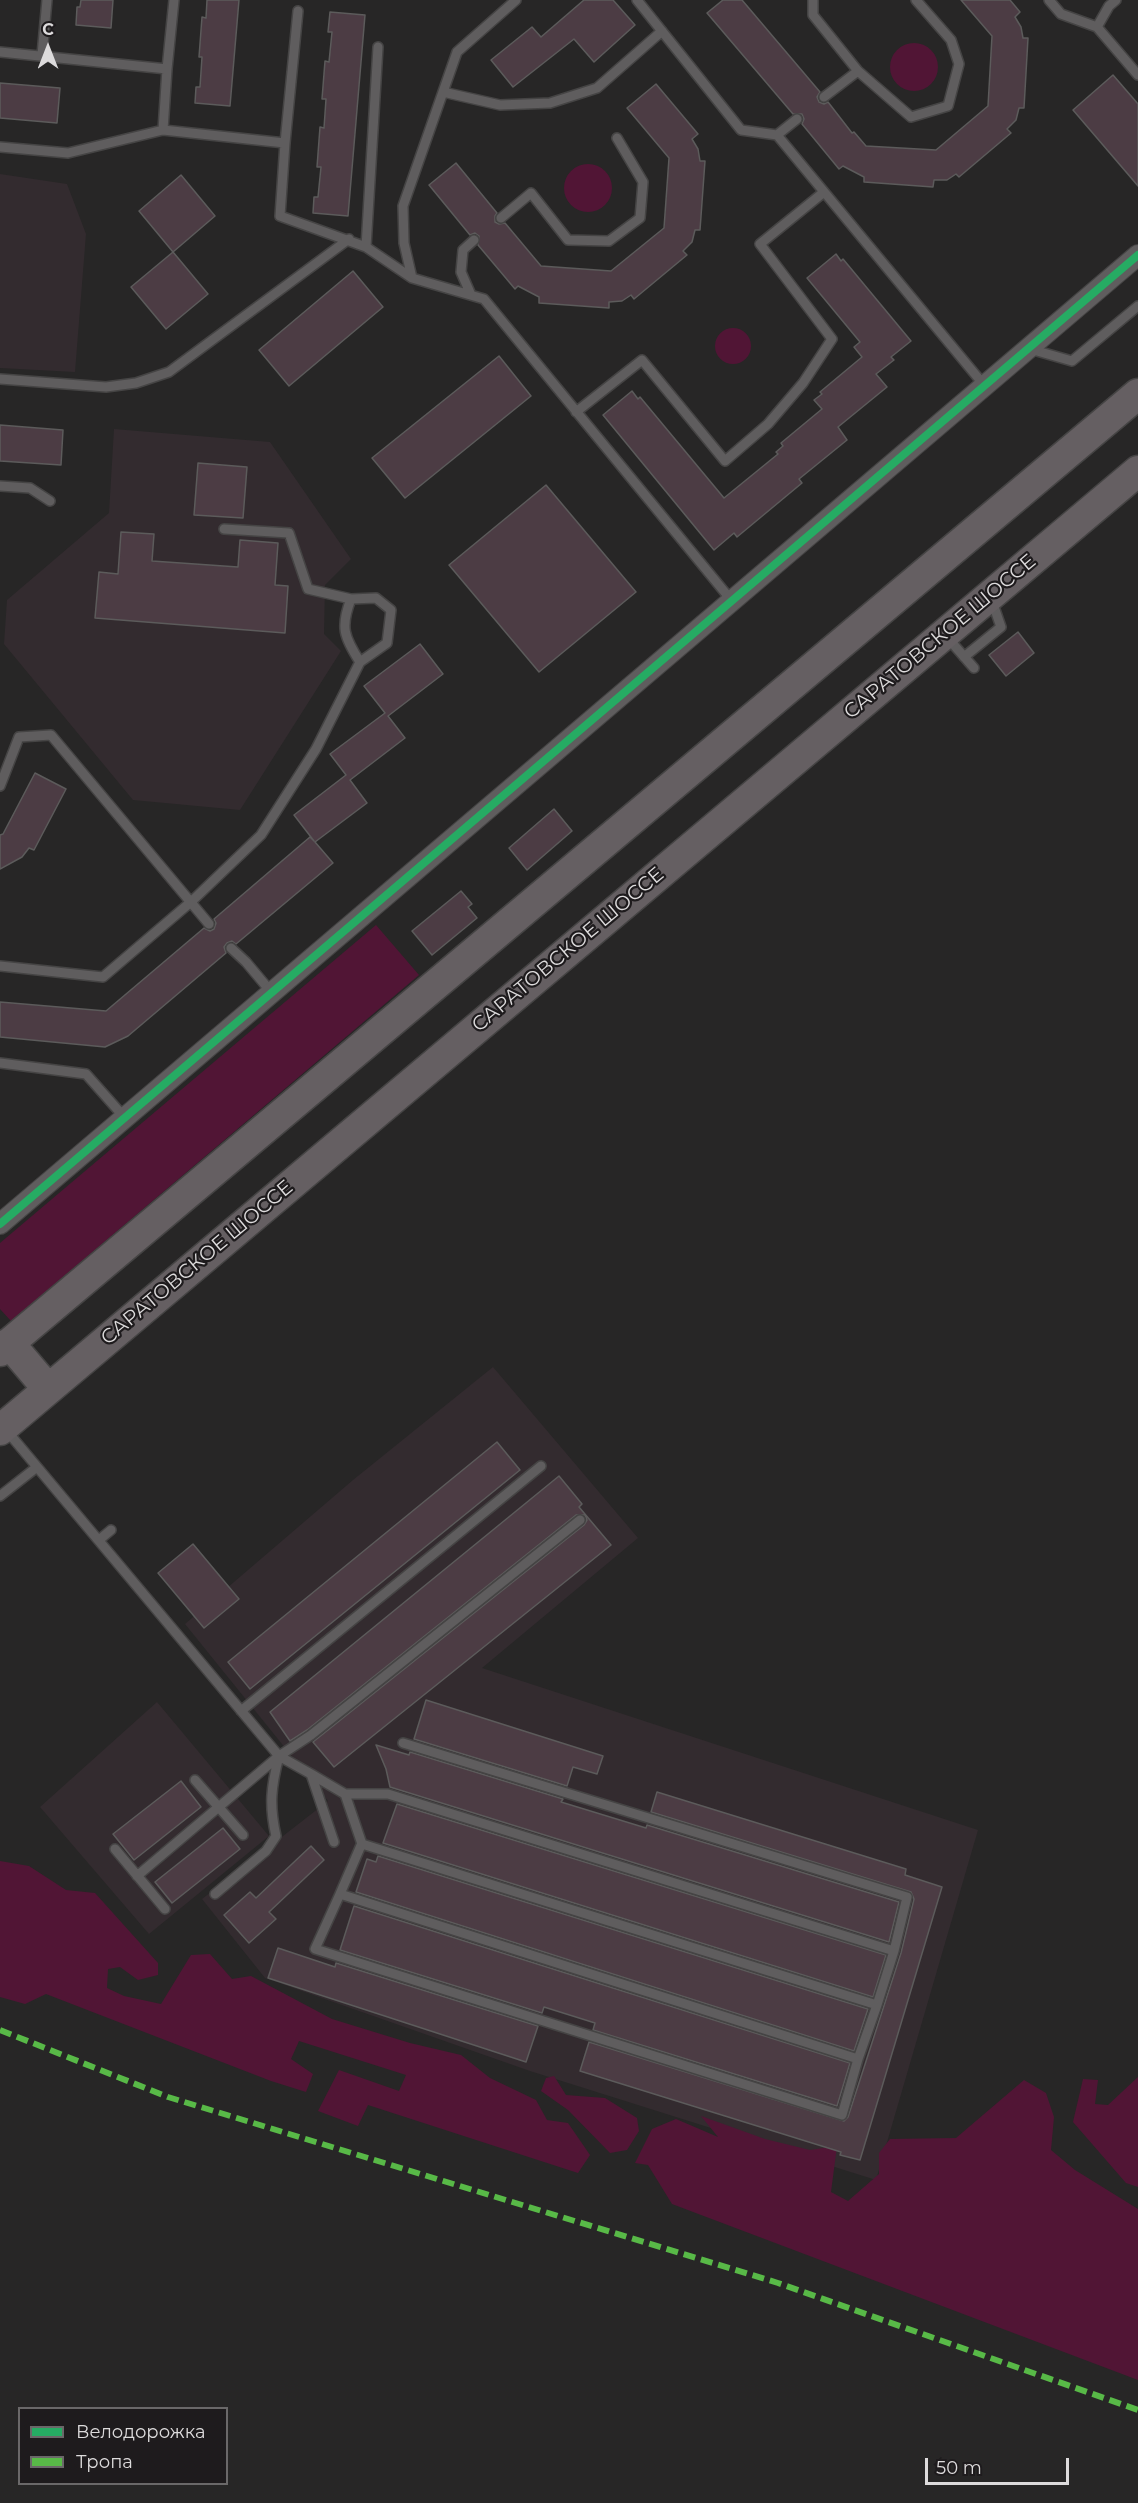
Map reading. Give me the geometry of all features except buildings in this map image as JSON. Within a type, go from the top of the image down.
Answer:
[{"type":"main road","points":[[48,1389],[4,1347],[1138,394]]},
{"type":"main road","name":"САРАТОВСКОЕ ШОССЕ","points":[[2,1428],[1138,471]]},
{"type":"street","points":[[0,1224],[1138,255]]},
{"type":"lane","points":[[42,55],[47,0]]},
{"type":"lane","points":[[163,130],[174,0]]},
{"type":"lane","points":[[412,278],[404,243],[403,206],[442,92],[457,52],[516,0]]},
{"type":"lane","points":[[637,0],[741,130],[777,135],[984,385]]},
{"type":"lane","points":[[813,0],[813,15],[858,71],[911,117],[948,106],[959,64],[951,40],[916,0]]},
{"type":"lane","points":[[1049,0],[1061,14],[1097,27],[1138,75]]},
{"type":"lane","points":[[1097,27],[1109,6],[1116,0]]},
{"type":"lane","points":[[298,11],[279,216],[350,239],[412,278],[484,299],[732,601]]},
{"type":"lane","points":[[442,92],[500,105],[550,103],[597,88],[662,31]]},
{"type":"lane","points":[[366,247],[378,47]]},
{"type":"lane","points":[[0,52],[167,69]]},
{"type":"lane","points":[[824,97],[858,71]]},
{"type":"lane","points":[[777,135],[797,119]]},
{"type":"lane","points":[[0,147],[68,153],[163,130],[285,143]]},
{"type":"lane","points":[[501,218],[531,193],[568,240],[609,241],[640,219],[643,182],[617,138]]},
{"type":"lane","points":[[576,412],[642,360],[725,461],[768,424],[803,383],[832,339],[760,244],[824,192]]},
{"type":"lane","points":[[0,379],[106,387],[136,383],[169,372],[350,239]]},
{"type":"lane","points":[[471,295],[461,272],[463,250],[474,240]]},
{"type":"lane","points":[[1027,348],[1072,361],[1138,306]]},
{"type":"lane","points":[[0,486],[30,488],[50,501]]},
{"type":"lane","points":[[0,966],[104,977],[192,901],[261,835],[316,749],[360,662],[387,643],[391,610],[376,598],[351,599],[308,589],[289,534],[224,529]]},
{"type":"lane","points":[[964,657],[1001,627],[990,596]]},
{"type":"lane","points":[[351,599],[344,617],[347,642],[360,662]]},
{"type":"lane","points":[[944,634],[974,668]]},
{"type":"lane","points":[[0,786],[19,737],[51,735],[209,924]]},
{"type":"lane","points":[[231,948],[272,993]]},
{"type":"lane","points":[[0,1063],[86,1074],[125,1118]]},
{"type":"lane","points":[[2,1428],[99,1540],[279,1756],[345,1794],[388,1794],[894,1951]]},
{"type":"lane","points":[[241,1711],[540,1466]]},
{"type":"lane","points":[[0,1496],[37,1467]]},
{"type":"lane","points":[[137,1876],[279,1756],[311,1735],[580,1520]]},
{"type":"lane","points":[[99,1540],[111,1530]]},
{"type":"lane","points":[[345,1794],[362,1843],[315,1949],[842,2115],[894,1951],[907,1897],[403,1743]]},
{"type":"lane","points":[[215,1894],[266,1851],[276,1836],[271,1814],[271,1790],[279,1756]]},
{"type":"lane","points":[[311,1774],[334,1842]]},
{"type":"lane","points":[[195,1780],[243,1835]]},
{"type":"lane","points":[[362,1843],[877,2005]]},
{"type":"lane","points":[[115,1849],[165,1908]]},
{"type":"lane","points":[[340,1894],[858,2059]]},
{"type":"shaded area","points":[[914,43],[931,50],[938,67],[931,84],[914,91],[897,84],[890,67],[897,50]]},
{"type":"shaded area","points":[[588,164],[605,171],[612,188],[605,205],[588,212],[571,205],[564,188],[571,171]]},
{"type":"shaded area","points":[[0,174],[67,184],[86,234],[75,372],[0,368]]},
{"type":"shaded area","points":[[733,328],[746,333],[751,346],[746,359],[733,364],[720,359],[715,346],[720,333]]},
{"type":"shaded area","points":[[114,429],[270,442],[351,559],[325,585],[324,634],[341,651],[240,810],[133,800],[4,644],[7,600],[109,513]]},
{"type":"shaded area","points":[[376,925],[419,975],[11,1321],[0,1309],[0,1243]]},
{"type":"shaded area","points":[[493,1367],[638,1538],[482,1668],[978,1830],[876,2180],[530,2071],[265,1978],[202,1899],[328,1801],[185,1624],[353,1480]]},
{"type":"shaded area","points":[[157,1702],[269,1836],[149,1934],[40,1807]]},
{"type":"shaded area","points":[[0,1861],[29,1866],[66,1890],[95,1893],[158,1963],[158,1975],[138,1980],[120,1967],[108,1969],[107,1988],[124,1996],[161,2004],[191,1955],[210,1954],[232,1979],[251,1976],[332,2019],[410,2043],[461,2055],[490,2078],[536,2100],[547,2120],[568,2123],[590,2155],[578,2173],[368,2105],[358,2126],[318,2111],[339,2070],[399,2091],[406,2075],[299,2041],[291,2059],[313,2074],[306,2092],[271,2081],[46,1994],[25,2004],[0,1997]]},
{"type":"shaded area","points":[[554,2076],[566,2095],[605,2098],[637,2118],[639,2131],[627,2150],[610,2153],[568,2110],[541,2091],[546,2078]]},
{"type":"shaded area","points":[[1138,2077],[1138,2187],[1126,2183],[1073,2122],[1083,2079],[1098,2080],[1095,2104],[1108,2105]]},
{"type":"shaded area","points":[[1024,2080],[1046,2093],[1054,2117],[1051,2150],[1075,2170],[1138,2209],[1138,2380],[672,2204],[648,2165],[635,2163],[652,2129],[676,2119],[718,2137],[701,2116],[765,2139],[810,2150],[837,2146],[831,2192],[848,2201],[879,2174],[879,2153],[890,2139],[956,2138]]},
{"type":"marked path","points":[[0,2030],[168,2097],[778,2283],[1138,2410]]},
{"type":"cycle path","points":[[0,1224],[1138,255]]}]
